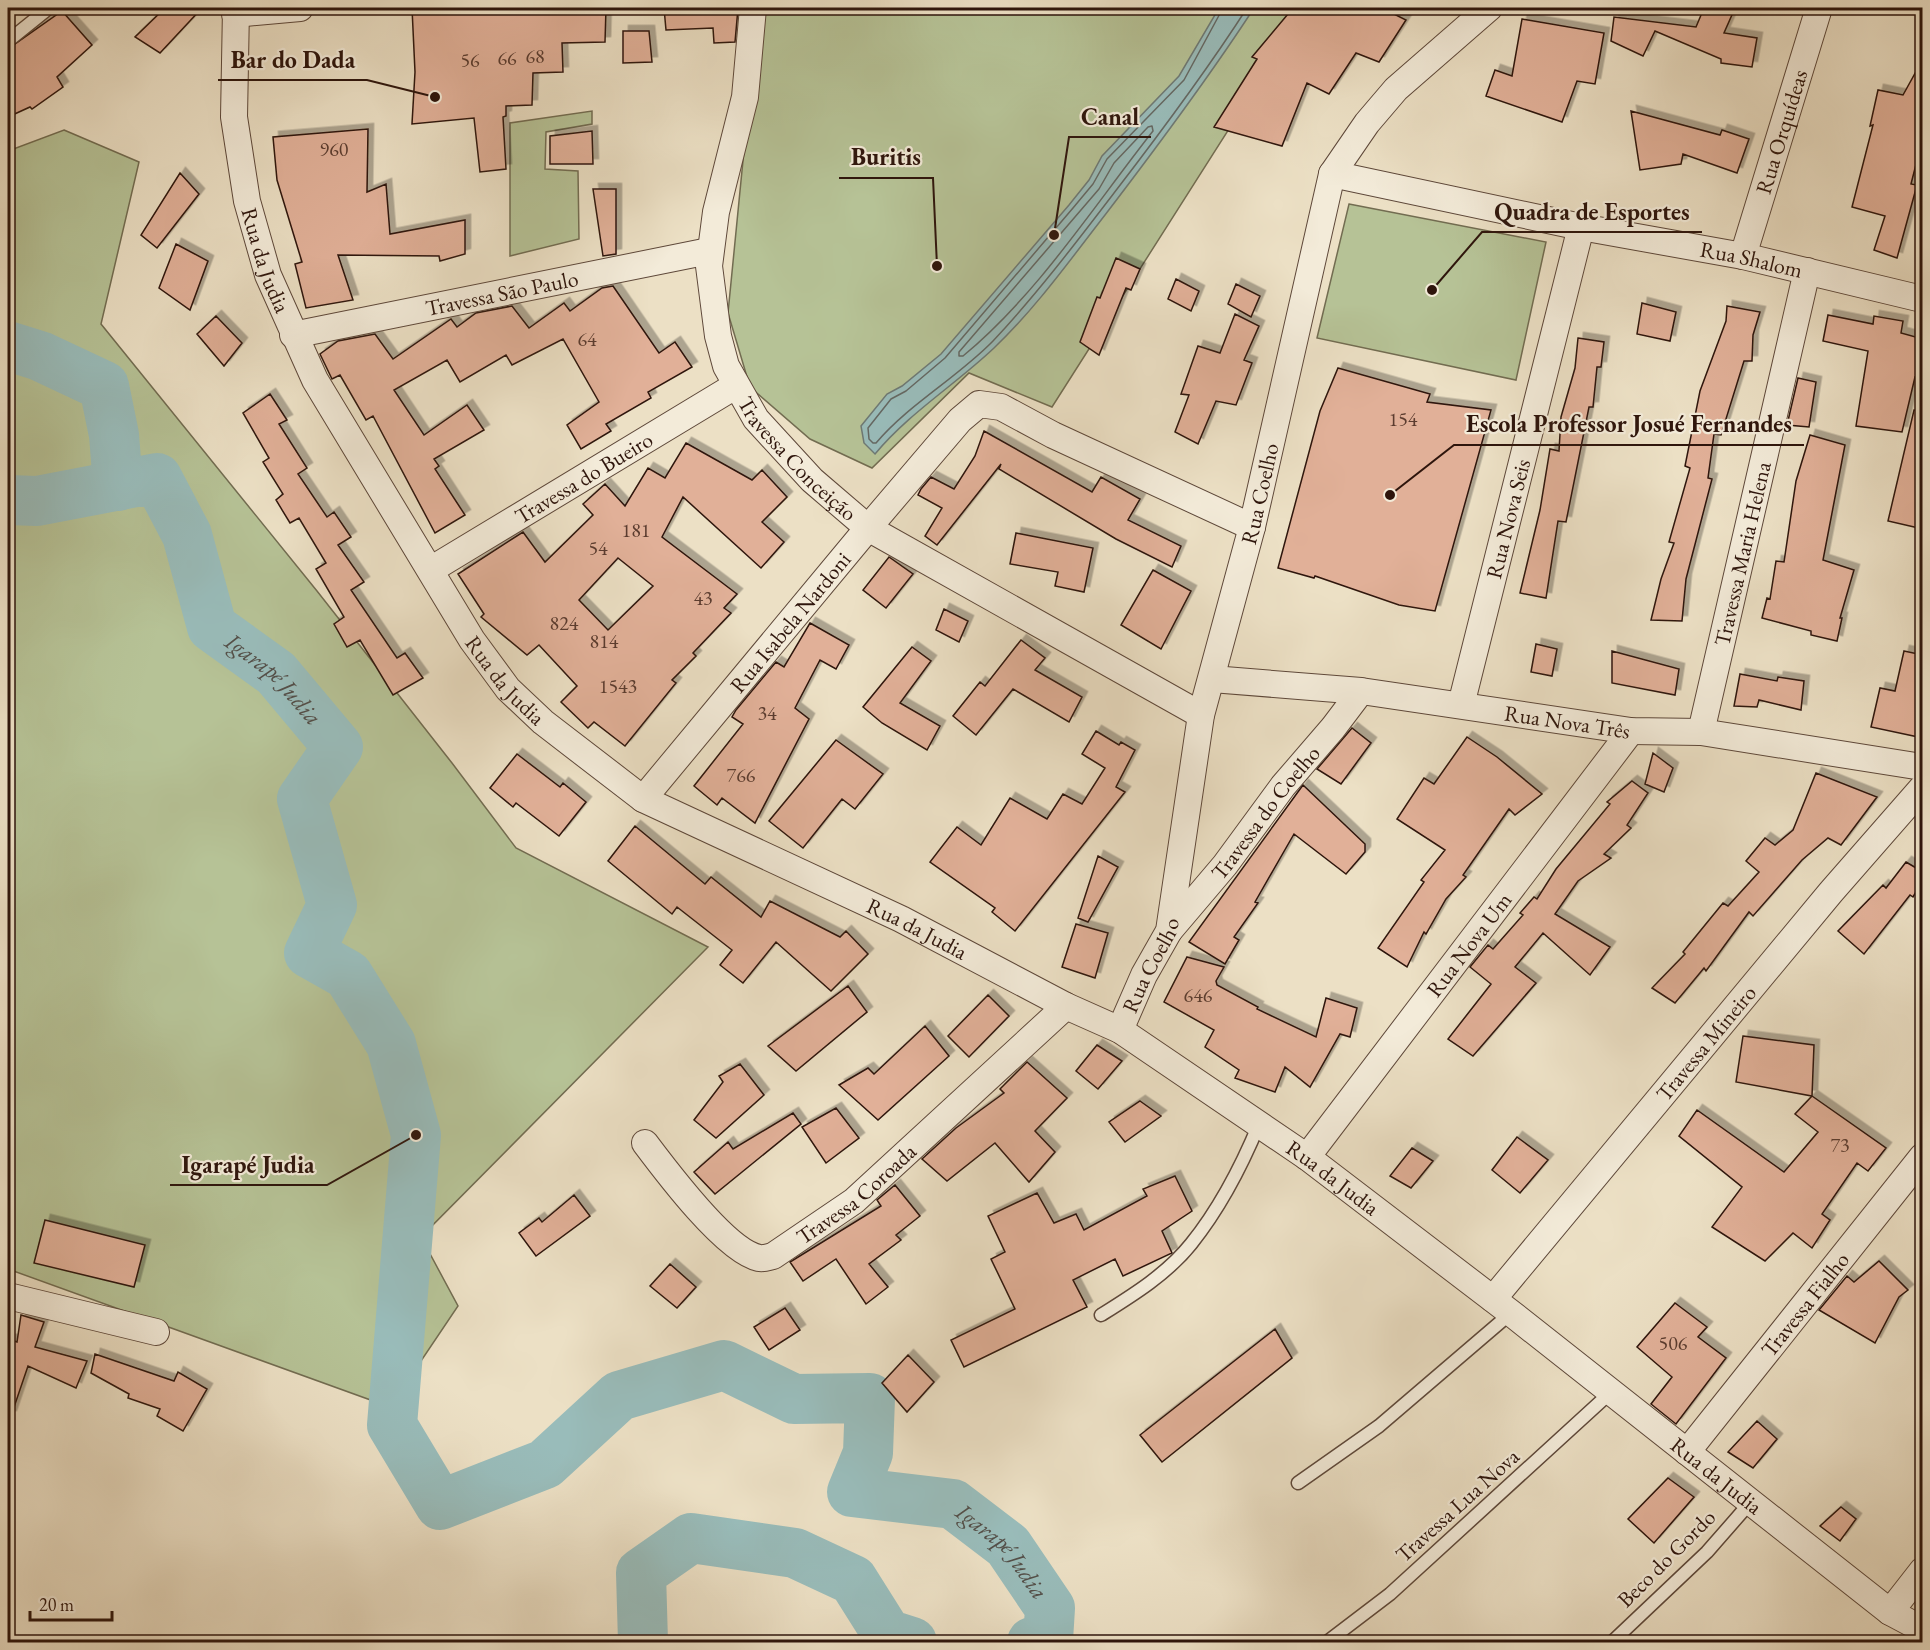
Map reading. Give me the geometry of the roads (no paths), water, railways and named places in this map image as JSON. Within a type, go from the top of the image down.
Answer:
[{"type":"street","points":[[235,11],[300,8]]},
{"type":"street","name":"Travessa Conceição","points":[[753,8],[745,97],[723,177],[710,251],[711,296],[718,336],[735,386],[756,419],[791,459],[868,528],[1201,715]]},
{"type":"street","name":"Rua Coelho","points":[[1120,1030],[1144,975],[1168,931],[1201,715],[1252,526],[1332,174],[1367,123],[1396,89],[1489,8]]},
{"type":"street","name":"Rua Orquídeas","points":[[1743,256],[1820,8]]},
{"type":"street","name":"Rua da Judia","points":[[235,11],[234,117],[248,201],[268,275],[315,380],[432,569],[472,640],[508,689],[543,722],[644,800],[901,919],[1066,1006],[1120,1030],[1307,1157],[1502,1306],[1749,1504],[1890,1612],[1923,1629]]},
{"type":"street","name":"Rua Shalom","points":[[1332,174],[1581,227],[1743,256],[1923,299]]},
{"type":"street","name":"Rua Nova Seis","points":[[1461,705],[1581,227]]},
{"type":"street","name":"Travessa São Paulo","points":[[293,335],[710,251]]},
{"type":"street","name":"Travessa Maria Helena","points":[[1701,732],[1807,271]]},
{"type":"street","name":"Travessa do Bueiro","points":[[432,569],[735,386]]},
{"type":"street","name":"Rua Isabela Nardoni","points":[[644,800],[868,528],[960,420],[979,404],[1001,407],[1053,435],[1252,526]]},
{"type":"street","name":"Rua Nova Três","points":[[1212,679],[1361,691],[1631,731],[1701,732],[1923,767]]},
{"type":"street","name":"Travessa do Coelho","points":[[1168,931],[1224,865],[1282,786],[1361,691]]},
{"type":"street","name":"Rua Nova Um","points":[[1307,1157],[1631,731]]},
{"type":"street","name":"Travessa Mineiro","points":[[1502,1306],[1831,892],[1923,788]]},
{"type":"street","name":"Travessa Coroada","points":[[645,1143],[674,1182],[729,1238],[749,1254],[761,1258],[773,1256],[854,1201],[1066,1006]]},
{"type":"street","name":"Travessa Fialho","points":[[1687,1452],[1923,1157]]},
{"type":"street","points":[[8,1296],[156,1332]]},
{"type":"street","points":[[1890,1612],[1923,1571]]},
{"type":"lane","points":[[8,41],[49,8]]},
{"type":"lane","points":[[1101,1315],[1135,1295],[1191,1245],[1243,1162],[1259,1124]]},
{"type":"lane","points":[[1298,1483],[1379,1426],[1502,1306]]},
{"type":"lane","name":"Travessa Lua Nova","points":[[1327,1642],[1389,1594],[1610,1393]]},
{"type":"lane","name":"Beco do Gordo","points":[[1612,1642],[1645,1608],[1707,1552],[1749,1504]]},
{"type":"water","points":[[1219,8],[1254,8],[1182,113],[1066,266],[1024,317],[994,348],[902,425],[875,454],[864,443],[861,426],[887,394],[902,386],[941,354],[1069,205],[1089,180],[1102,156],[1179,76]]},
{"type":"waterway","points":[[8,346],[40,356],[104,386],[114,435],[118,486]]},
{"type":"waterway","name":"Igarapé Judia","points":[[8,500],[37,501],[157,478],[187,535],[212,627],[276,673],[338,747],[302,799],[332,905],[309,953],[348,975],[391,1044],[416,1135],[392,1425],[440,1505],[545,1464],[619,1396],[724,1365],[794,1399],[870,1398],[868,1453],[852,1492],[953,1504],[1008,1546],[1050,1608],[1048,1640],[1032,1642]]},
{"type":"waterway","name":"Igarapé Judia","points":[[643,1642],[641,1573],[691,1538],[795,1553],[853,1580],[887,1634],[912,1642]]},
{"type":"place","name":"Bar do Dada","points":[[435,97]]},
{"type":"place","name":"Canal","points":[[1054,235]]},
{"type":"place","name":"Buritis","points":[[937,266]]},
{"type":"place","name":"Quadra de Esportes","points":[[1432,290]]},
{"type":"place","name":"Escola Professor Josué Fernandes","points":[[1390,495]]},
{"type":"place","name":"Igarapé Judia","points":[[416,1135]]}]
